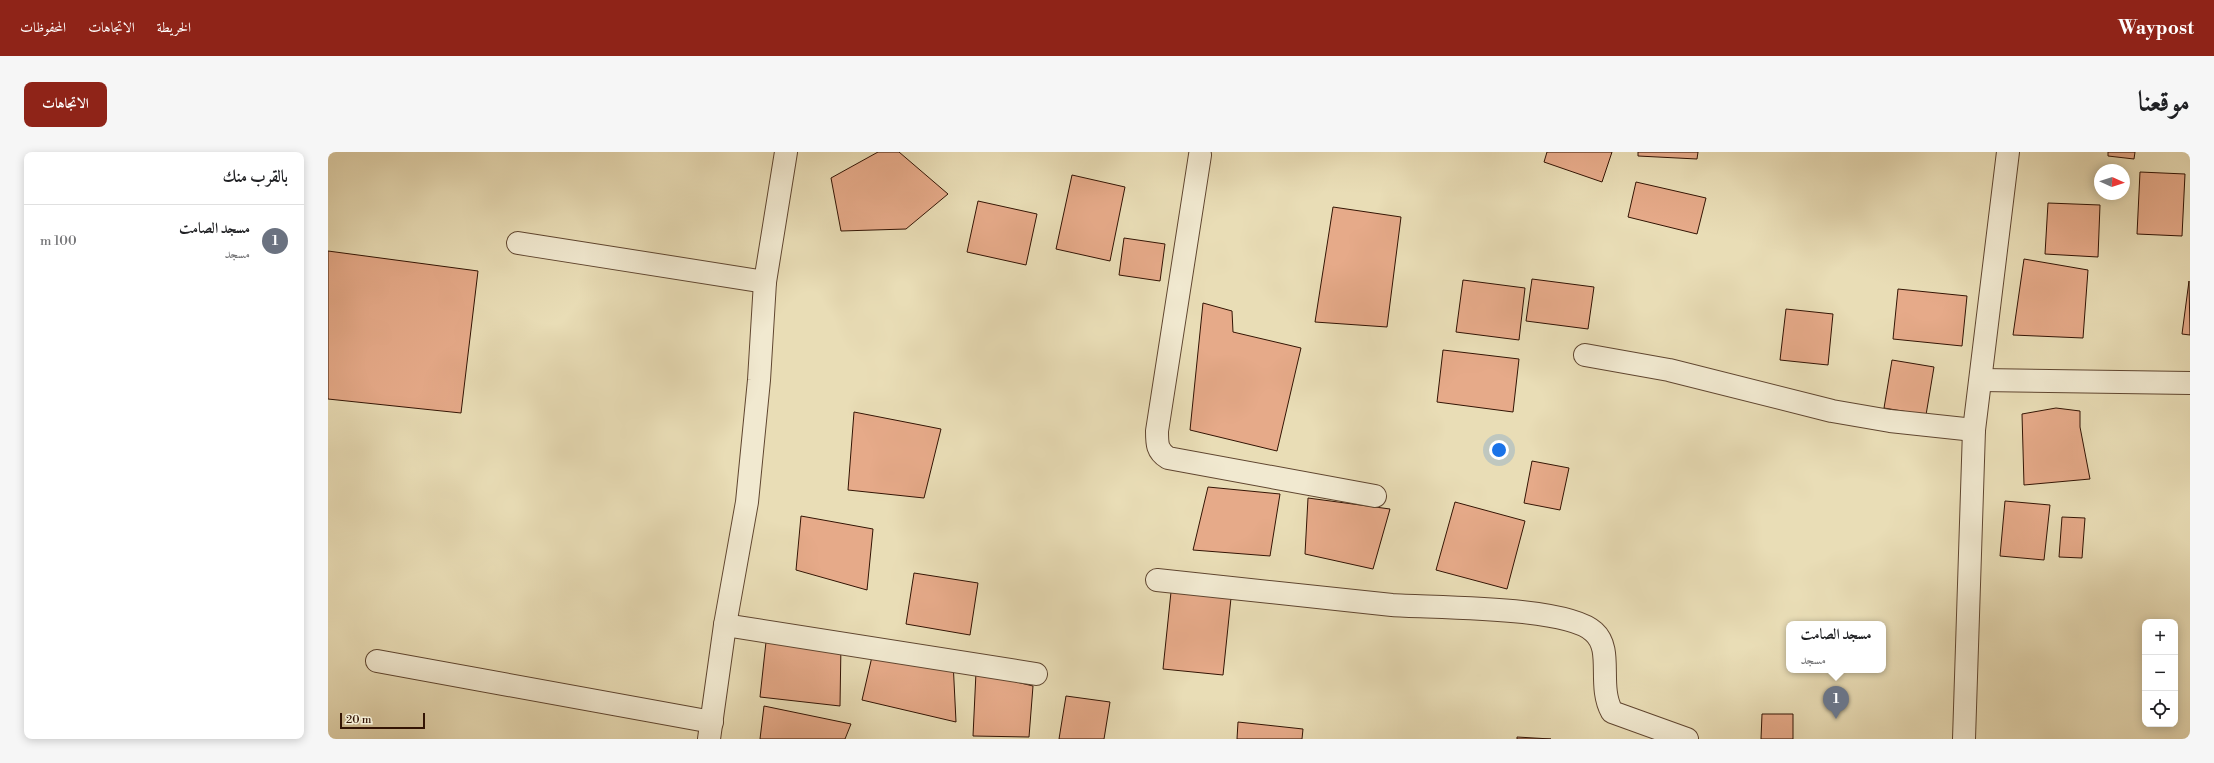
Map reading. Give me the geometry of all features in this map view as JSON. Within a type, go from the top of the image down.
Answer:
[{"type":"street","points":[[377,661],[710,731],[725,625],[747,502],[759,380],[764,282],[786,152]]},
{"type":"street","points":[[1964,739],[1974,430],[2008,152]]},
{"type":"street","points":[[1197,153],[1157,431],[1157,446],[1160,453],[1168,458],[1375,496]]},
{"type":"street","points":[[518,243],[764,282]]},
{"type":"street","points":[[1585,355],[1669,370],[1832,411],[1890,421],[1974,430]]},
{"type":"street","points":[[1981,380],[2190,383]]},
{"type":"street","points":[[1156,580],[1393,605],[1514,611],[1571,620],[1584,624],[1602,641],[1604,652],[1604,693],[1612,712],[1687,739]]},
{"type":"street","points":[[725,625],[1036,674]]},
{"type":"building","points":[[878,152],[899,152],[948,194],[906,229],[841,231],[831,178]]},
{"type":"building","points":[[1547,152],[1612,152],[1602,182],[1544,162]]},
{"type":"building","points":[[1638,152],[1698,152],[1697,159],[1638,156]]},
{"type":"building","points":[[2108,152],[2135,152],[2134,159],[2108,156]]},
{"type":"building","points":[[2140,172],[2185,174],[2182,236],[2137,234]]},
{"type":"building","points":[[1072,175],[1125,187],[1110,261],[1056,249]]},
{"type":"building","points":[[1636,182],[1706,198],[1697,234],[1628,217]]},
{"type":"building","points":[[978,201],[1037,214],[1026,265],[967,252]]},
{"type":"building","points":[[2048,203],[2100,205],[2098,257],[2045,254]]},
{"type":"building","points":[[1333,207],[1401,217],[1387,327],[1315,322]]},
{"type":"building","points":[[1124,238],[1165,244],[1160,281],[1119,275]]},
{"type":"building","points":[[328,251],[478,271],[461,413],[328,399]]},
{"type":"building","points":[[2024,259],[2088,270],[2083,338],[2013,335]]},
{"type":"building","points":[[1532,279],[1594,287],[1588,329],[1526,321]]},
{"type":"building","points":[[1463,280],[1525,288],[1519,340],[1456,332]]},
{"type":"building","points":[[2189,281],[2190,335],[2182,334]]},
{"type":"building","points":[[1898,289],[1967,296],[1962,346],[1893,339]]},
{"type":"building","points":[[1203,303],[1232,311],[1233,332],[1301,348],[1277,451],[1190,430]]},
{"type":"building","points":[[1786,309],[1833,314],[1828,365],[1780,360]]},
{"type":"building","points":[[1443,350],[1519,359],[1513,412],[1437,402]]},
{"type":"building","points":[[1892,360],[1934,367],[1926,415],[1884,408]]},
{"type":"building","points":[[2056,408],[2080,411],[2080,427],[2090,479],[2024,485],[2022,414]]},
{"type":"building","points":[[854,412],[941,429],[924,498],[848,490]]},
{"type":"building","points":[[1532,461],[1569,468],[1560,510],[1524,503]]},
{"type":"building","points":[[1208,487],[1280,494],[1270,556],[1193,550]]},
{"type":"building","points":[[1308,498],[1390,509],[1373,569],[1305,554]]},
{"type":"building","points":[[2005,501],[2050,505],[2044,560],[2000,556]]},
{"type":"building","points":[[1455,502],[1525,521],[1507,589],[1436,570]]},
{"type":"building","points":[[801,516],[873,529],[867,590],[796,570]]},
{"type":"building","points":[[2062,517],[2085,518],[2082,558],[2059,557]]},
{"type":"building","points":[[914,573],[978,583],[970,635],[906,624]]},
{"type":"building","points":[[1171,592],[1231,598],[1223,675],[1163,669]]},
{"type":"building","points":[[766,642],[841,643],[840,706],[760,697]]},
{"type":"building","points":[[874,648],[953,661],[956,722],[862,700]]},
{"type":"building","points":[[976,672],[1033,686],[1029,737],[973,736]]},
{"type":"building","points":[[1066,696],[1110,702],[1104,739],[1059,739]]},
{"type":"building","points":[[764,706],[851,724],[845,739],[760,739]]},
{"type":"building","points":[[1762,714],[1793,714],[1793,739],[1761,739]]},
{"type":"building","points":[[1238,722],[1303,729],[1302,739],[1237,739]]},
{"type":"building","points":[[1517,737],[1551,739],[1517,739]]},
{"type":"place","name":"مسجد الصامت","points":[[1836,719]]}]
